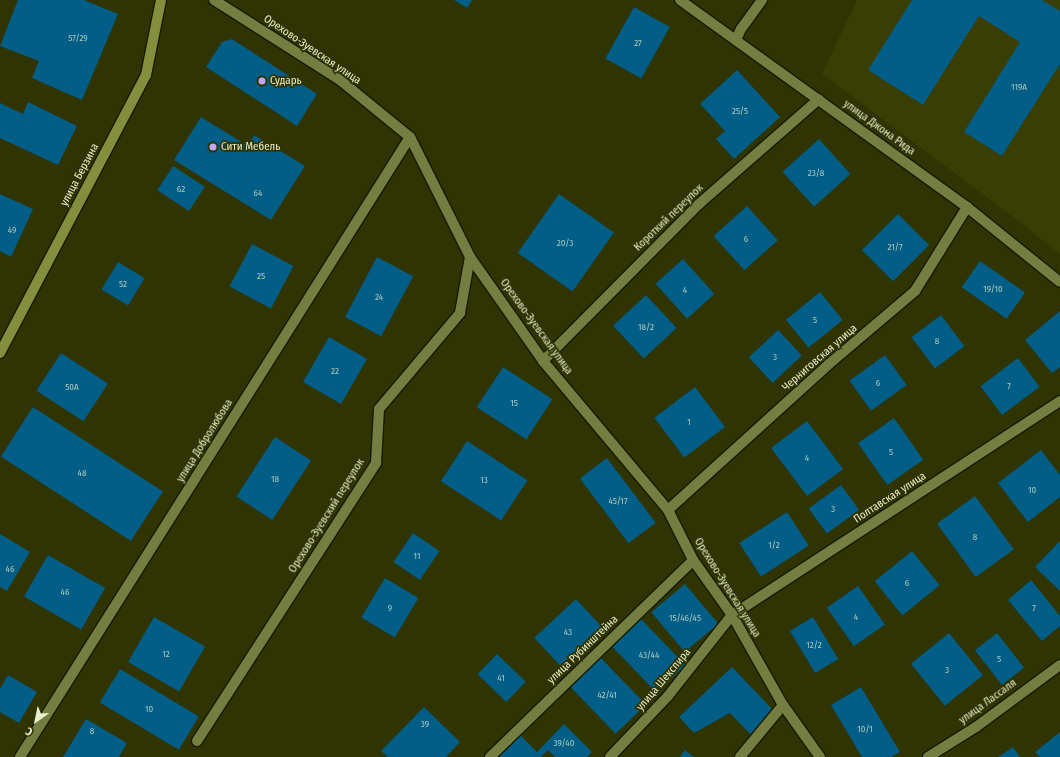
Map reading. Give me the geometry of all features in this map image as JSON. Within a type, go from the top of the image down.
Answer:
[{"type":"main road","name":"улица Берзина","points":[[0,354],[146,75],[162,0]]},
{"type":"street","name":"Орехово-Зуевская улица","points":[[214,0],[340,80],[410,137],[470,257],[543,361],[668,510],[693,560],[732,615],[783,705],[820,757]]},
{"type":"street","name":"улица Джона Рида","points":[[680,0],[967,207],[1060,282]]},
{"type":"street","points":[[736,40],[741,29],[762,0]]},
{"type":"street","name":"Короткий переулок","points":[[543,361],[699,204],[819,99]]},
{"type":"street","name":"улица Добролюбова","points":[[20,757],[410,137]]},
{"type":"street","name":"Черниговская улица","points":[[668,510],[829,364],[915,291],[967,207]]},
{"type":"street","name":"Орехово-Зуевский переулок","points":[[197,741],[376,464],[379,409],[460,313],[470,257]]},
{"type":"street","name":"Полтавская улица","points":[[732,615],[1060,401]]},
{"type":"street","name":"улица Рубинштейна","points":[[490,757],[693,560]]},
{"type":"street","name":"улица Шекспира","points":[[610,757],[668,696],[732,615]]},
{"type":"street","name":"улица Лассаля","points":[[928,757],[976,727],[1060,665]]},
{"type":"street","points":[[740,757],[783,705]]},
{"type":"shaded area","points":[[857,0],[1060,0],[1060,254],[1003,209],[822,74]]},
{"type":"building","points":[[18,0],[84,0],[118,14],[82,100],[32,78],[39,61],[0,46]]},
{"type":"building","points":[[454,0],[472,0],[467,8]]},
{"type":"building","points":[[912,0],[1042,0],[1060,11],[1060,64],[1002,156],[964,132],[1020,42],[979,16],[923,105],[868,70]]},
{"type":"building","points":[[634,7],[670,27],[641,78],[605,59]]},
{"type":"building","name":"Сударь","points":[[232,39],[317,94],[297,126],[206,67],[222,42]]},
{"type":"building","points":[[737,70],[780,117],[734,159],[716,139],[725,131],[700,104]]},
{"type":"building","points":[[28,102],[77,126],[58,165],[0,138],[0,103],[23,114]]},
{"type":"building","points":[[201,117],[248,146],[254,135],[305,166],[271,220],[174,160]]},
{"type":"building","points":[[819,139],[850,174],[814,207],[783,172]]},
{"type":"building","points":[[173,166],[205,187],[189,211],[157,190]]},
{"type":"building","points":[[0,194],[33,209],[11,257],[0,251]]},
{"type":"building","points":[[559,194],[614,232],[573,291],[518,253]]},
{"type":"building","points":[[747,206],[778,240],[744,270],[714,236]]},
{"type":"building","points":[[898,214],[929,245],[893,281],[862,250]]},
{"type":"building","points":[[252,244],[293,266],[271,308],[229,286]]},
{"type":"building","points":[[377,257],[413,276],[381,336],[345,317]]},
{"type":"building","points":[[683,259],[714,294],[687,319],[656,284]]},
{"type":"building","points":[[980,261],[1025,293],[1007,319],[962,287]]},
{"type":"building","points":[[118,262],[145,278],[128,305],[102,289]]},
{"type":"building","points":[[820,292],[843,320],[808,348],[786,320]]},
{"type":"building","points":[[646,295],[677,328],[644,359],[613,326]]},
{"type":"building","points":[[1060,311],[1060,367],[1052,373],[1025,340]]},
{"type":"building","points":[[941,315],[964,346],[935,368],[911,337]]},
{"type":"building","points":[[778,330],[802,356],[773,383],[749,357]]},
{"type":"building","points":[[329,337],[367,359],[341,404],[303,382]]},
{"type":"building","points":[[61,353],[108,383],[83,421],[36,391]]},
{"type":"building","points":[[885,355],[907,385],[871,411],[849,381]]},
{"type":"building","points":[[1018,358],[1040,387],[1002,415],[980,386]]},
{"type":"building","points":[[503,367],[552,399],[526,439],[477,407]]},
{"type":"building","points":[[695,387],[725,427],[684,458],[654,418]]},
{"type":"building","points":[[33,407],[163,491],[131,541],[1,456]]},
{"type":"building","points":[[894,418],[923,460],[887,485],[858,443]]},
{"type":"building","points":[[807,421],[843,469],[807,496],[771,448]]},
{"type":"building","points":[[275,437],[311,460],[272,520],[236,497]]},
{"type":"building","points":[[467,441],[527,480],[501,520],[441,481]]},
{"type":"building","points":[[1041,450],[1060,475],[1060,497],[1028,522],[998,483]]},
{"type":"building","points":[[607,458],[656,523],[629,543],[580,478]]},
{"type":"building","points":[[841,485],[859,510],[827,534],[809,509]]},
{"type":"building","points":[[975,496],[1014,549],[976,577],[937,524]]},
{"type":"building","points":[[787,512],[809,546],[761,577],[739,543]]},
{"type":"building","points":[[413,533],[440,551],[420,580],[393,562]]},
{"type":"building","points":[[0,534],[30,552],[7,591],[0,587]]},
{"type":"building","points":[[1060,541],[1060,591],[1035,567]]},
{"type":"building","points":[[912,551],[940,585],[902,615],[875,581]]},
{"type":"building","points":[[48,555],[105,588],[81,630],[24,597]]},
{"type":"building","points":[[385,578],[418,598],[395,638],[361,617]]},
{"type":"building","points":[[1031,580],[1060,616],[1060,626],[1042,641],[1008,600]]},
{"type":"building","points":[[685,584],[718,624],[685,652],[651,612]]},
{"type":"building","points":[[858,586],[885,625],[854,646],[827,608]]},
{"type":"building","points":[[576,599],[602,627],[560,666],[534,638]]},
{"type":"building","points":[[154,617],[205,646],[179,692],[128,662]]},
{"type":"building","points":[[813,617],[838,659],[815,673],[790,631]]},
{"type":"building","points":[[641,619],[685,665],[657,693],[612,647]]},
{"type":"building","points":[[949,633],[983,675],[945,706],[911,664]]},
{"type":"building","points":[[997,633],[1024,668],[1002,685],[975,650]]},
{"type":"building","points":[[497,654],[526,682],[506,702],[478,674]]},
{"type":"building","points":[[600,657],[646,704],[616,734],[570,686]]},
{"type":"building","points":[[732,667],[775,712],[751,735],[730,713],[694,733],[679,717]]},
{"type":"building","points":[[120,669],[199,716],[179,750],[100,702]]},
{"type":"building","points":[[8,675],[37,692],[19,723],[0,712],[0,689]]},
{"type":"building","points":[[861,687],[900,752],[891,757],[862,757],[831,705]]},
{"type":"building","points":[[424,707],[460,742],[446,757],[388,757],[381,751]]},
{"type":"building","points":[[86,719],[127,743],[119,757],[63,757]]},
{"type":"building","points":[[564,724],[592,752],[587,757],[555,757],[548,750],[541,757],[498,757],[520,735],[537,752]]},
{"type":"building","points":[[1060,732],[1060,757],[1040,757],[1035,752]]},
{"type":"building","points":[[1013,747],[1020,757],[998,757]]},
{"type":"building","points":[[685,750],[694,757],[680,757]]},
{"type":"place","name":"Сударь","points":[[262,81]]},
{"type":"place","name":"Сити Мебель","points":[[213,147]]}]
